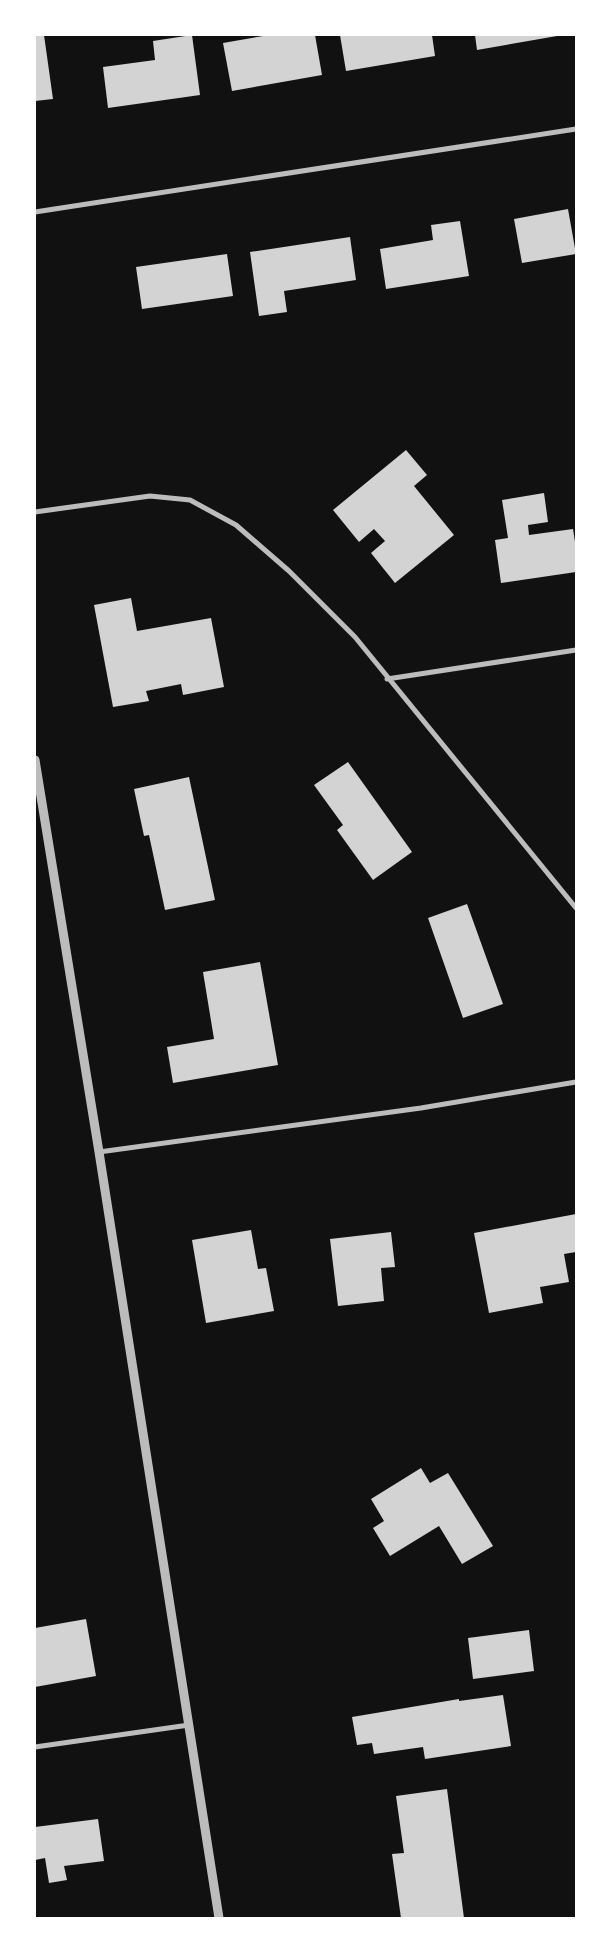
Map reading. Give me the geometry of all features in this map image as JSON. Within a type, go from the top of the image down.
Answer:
[{"type":"street","points":[[35,212],[576,129]]},
{"type":"street","points":[[35,512],[150,496],[190,500],[236,525],[289,571],[355,637],[387,679],[576,908]]},
{"type":"street","points":[[387,679],[576,650]]},
{"type":"street","points":[[35,760],[99,1152],[219,1918]]},
{"type":"street","points":[[99,1152],[422,1108],[576,1082]]},
{"type":"street","points":[[35,1747],[189,1725]]},
{"type":"building","points":[[35,35],[44,35],[53,99],[35,101]]},
{"type":"building","points":[[192,35],[200,95],[108,108],[103,67],[155,60],[153,41]]},
{"type":"building","points":[[269,35],[315,35],[322,75],[232,91],[223,43]]},
{"type":"building","points":[[340,35],[432,35],[435,56],[346,71]]},
{"type":"building","points":[[475,35],[557,35],[557,36],[477,50]]},
{"type":"building","points":[[568,209],[576,254],[522,263],[514,219]]},
{"type":"building","points":[[460,221],[469,276],[386,289],[380,249],[433,240],[431,225]]},
{"type":"building","points":[[350,237],[356,280],[284,291],[287,312],[259,316],[250,252]]},
{"type":"building","points":[[227,254],[233,296],[142,309],[136,267]]},
{"type":"building","points":[[406,450],[427,475],[414,486],[454,535],[395,583],[371,553],[385,541],[374,529],[359,542],[333,510]]},
{"type":"building","points":[[544,493],[548,522],[528,525],[529,535],[573,529],[576,548],[576,572],[501,583],[495,540],[508,538],[502,500]]},
{"type":"building","points":[[131,598],[137,631],[211,618],[224,687],[183,695],[181,684],[146,691],[149,701],[113,707],[94,605]]},
{"type":"building","points":[[348,762],[412,852],[373,880],[337,830],[343,825],[314,785]]},
{"type":"building","points":[[189,777],[215,900],[165,910],[149,835],[144,836],[134,789]]},
{"type":"building","points":[[467,904],[503,1004],[463,1018],[428,918]]},
{"type":"building","points":[[260,962],[278,1065],[173,1083],[167,1047],[214,1039],[203,972]]},
{"type":"building","points":[[576,1214],[576,1252],[564,1254],[569,1282],[540,1287],[543,1303],[489,1313],[474,1233]]},
{"type":"building","points":[[251,1230],[258,1269],[266,1268],[274,1311],[206,1323],[192,1240]]},
{"type":"building","points":[[391,1232],[395,1267],[381,1268],[384,1301],[338,1306],[330,1239]]},
{"type":"building","points":[[421,1468],[430,1483],[448,1473],[493,1546],[462,1564],[439,1526],[390,1556],[373,1528],[384,1521],[371,1499]]},
{"type":"building","points":[[86,1619],[96,1676],[35,1687],[35,1628]]},
{"type":"building","points":[[529,1630],[534,1671],[473,1679],[468,1638]]},
{"type":"building","points":[[503,1695],[511,1746],[425,1759],[423,1747],[374,1754],[372,1743],[357,1745],[352,1717],[459,1699],[459,1701]]},
{"type":"building","points":[[447,1789],[464,1918],[401,1918],[392,1854],[404,1853],[396,1796]]},
{"type":"building","points":[[98,1819],[104,1861],[64,1866],[67,1880],[49,1883],[45,1858],[35,1860],[35,1827]]}]
